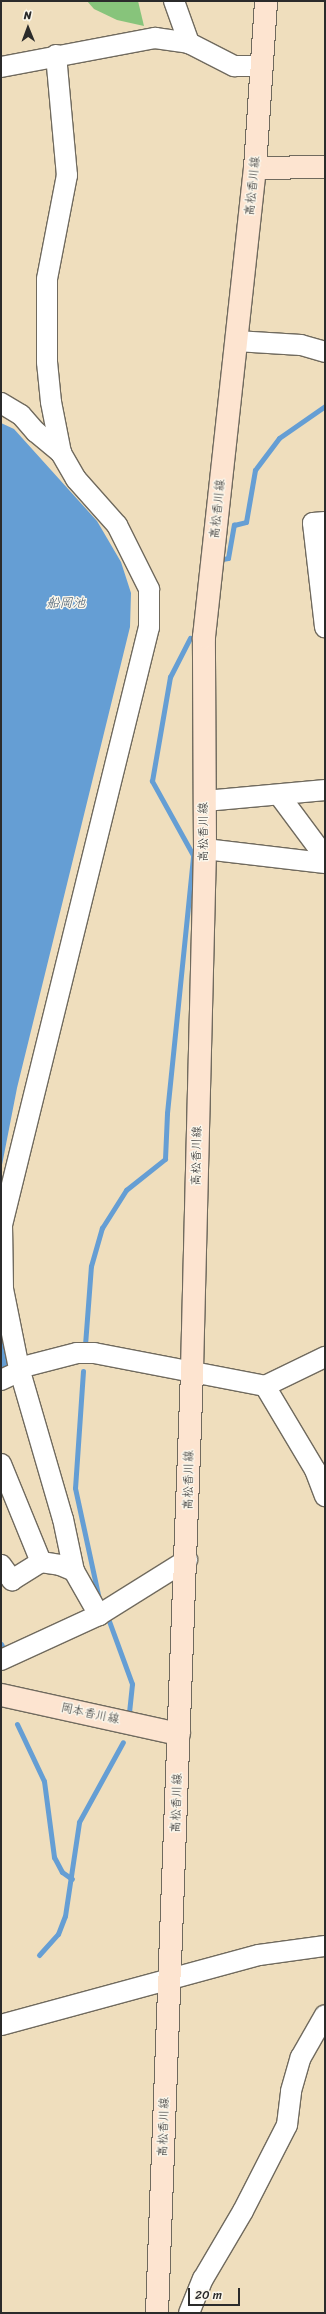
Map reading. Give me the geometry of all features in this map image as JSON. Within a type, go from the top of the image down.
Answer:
[{"type":"main road","name":"高松香川線","points":[[157,2313],[169,1981],[187,1560],[205,850],[204,637],[255,168],[266,1]]},
{"type":"main road","points":[[255,168],[325,167]]},
{"type":"main road","name":"岡本香川線","points":[[1,1695],[179,1734]]},
{"type":"street","points":[[174,1],[189,43]]},
{"type":"street","points":[[1,67],[56,55],[156,38],[189,43],[234,66],[262,66]]},
{"type":"street","points":[[56,55],[67,175],[47,279],[47,362],[51,402],[61,453],[76,479],[117,526],[137,562],[149,589],[149,627],[2,1226],[3,1289],[19,1368],[63,1519],[74,1571],[99,1615]]},
{"type":"street","points":[[236,341],[301,345],[325,352]]},
{"type":"street","points":[[1,403],[21,415],[36,432],[61,453]]},
{"type":"street","points":[[325,522],[313,523],[325,627]]},
{"type":"street","points":[[205,801],[325,790]]},
{"type":"street","points":[[279,795],[325,857]]},
{"type":"street","points":[[205,850],[325,863]]},
{"type":"street","points":[[1,1380],[18,1372],[19,1368],[77,1353],[94,1353],[192,1370],[265,1386],[325,1357]]},
{"type":"street","points":[[265,1386],[316,1470],[325,1496]]},
{"type":"street","points":[[1,1464],[41,1562]]},
{"type":"street","points":[[1,1660],[99,1615],[187,1560]]},
{"type":"street","points":[[1,1565],[12,1580],[41,1562],[60,1565],[74,1571]]},
{"type":"street","points":[[1,2025],[169,1981],[259,1955],[325,1946]]},
{"type":"street","points":[[189,2313],[203,2279],[243,2211],[287,2125],[291,2092],[301,2057],[325,2015]]},
{"type":"green space","points":[[87,1],[138,1],[144,26],[117,20],[94,9]]},
{"type":"water","name":"船岡池","points":[[1,423],[14,429],[97,521],[121,562],[131,593],[130,627],[17,1088],[1,1170]]},
{"type":"water","points":[[1,1318],[14,1369],[1,1373]]},
{"type":"waterway","points":[[217,560],[228,558],[234,525],[246,522],[255,470],[279,438],[325,406]]},
{"type":"waterway","points":[[85,1345],[91,1266],[102,1228],[126,1190],[165,1159],[167,1113],[193,855],[152,781],[170,677],[190,638]]},
{"type":"waterway","points":[[83,1371],[75,1488],[99,1599]]},
{"type":"waterway","points":[[109,1621],[132,1684],[129,1711]]},
{"type":"waterway","points":[[1,1644],[3,1648]]},
{"type":"waterway","points":[[17,1724],[44,1781],[54,1857],[62,1872],[72,1879]]},
{"type":"waterway","points":[[39,1955],[58,1934],[65,1916],[79,1822],[123,1742]]}]
